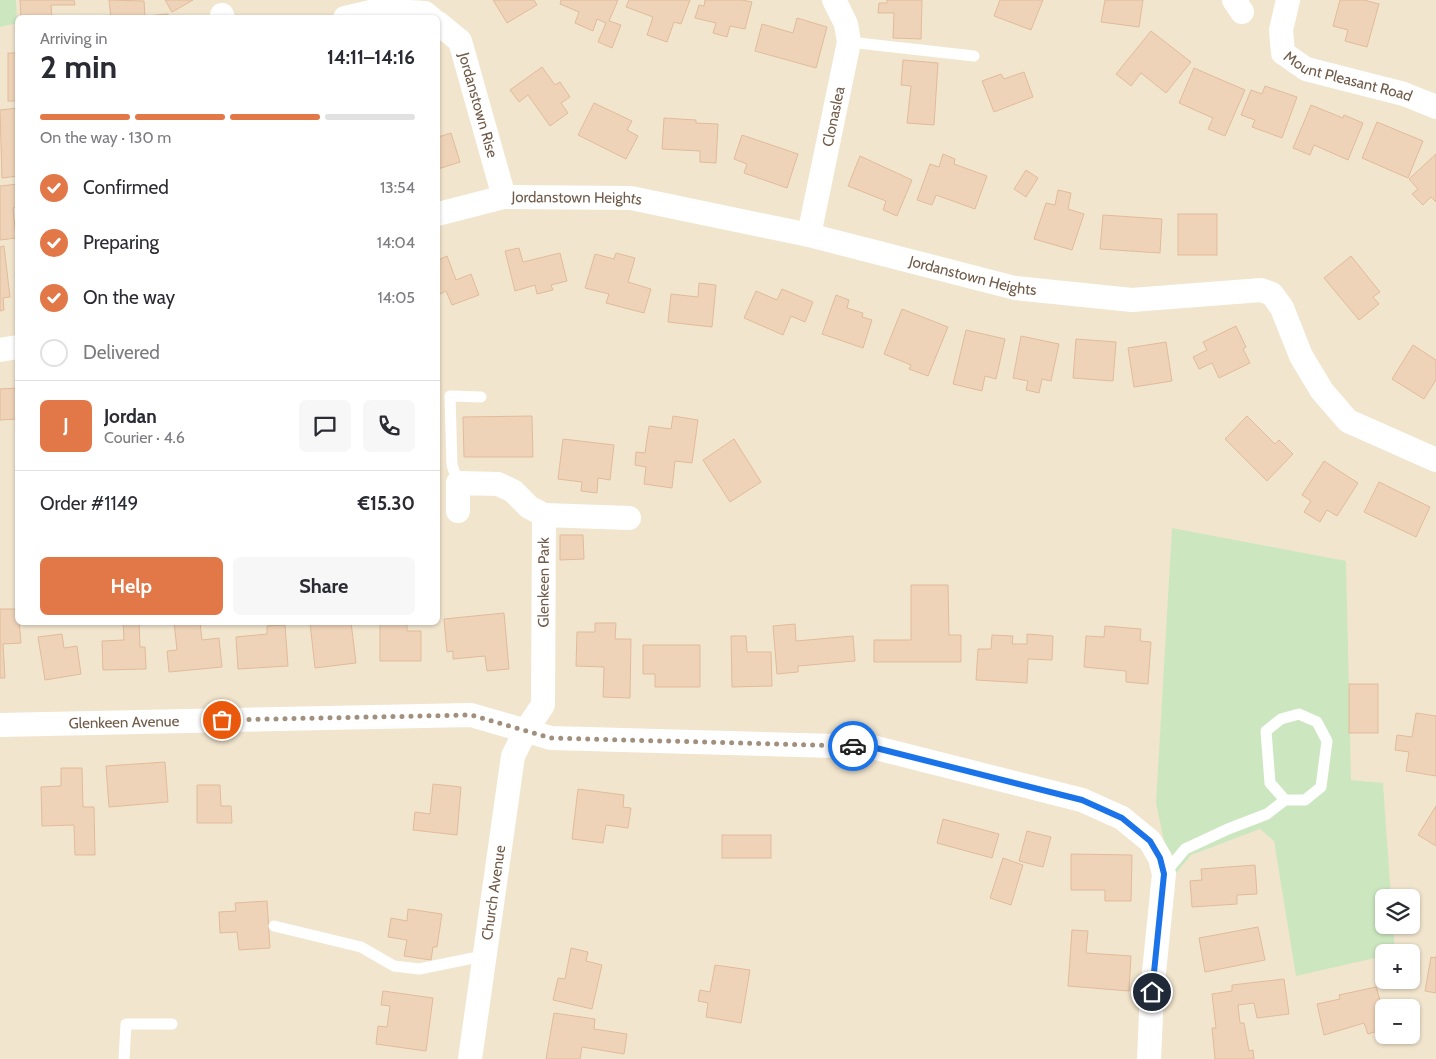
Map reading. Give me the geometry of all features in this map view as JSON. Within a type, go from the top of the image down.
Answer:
[{"type":"street","name":"Clonaslea","points":[[809,235],[849,42],[846,24],[834,0]]},
{"type":"street","name":"Mount Pleasant Road","points":[[1288,0],[1281,30],[1284,53],[1306,68],[1404,94],[1436,107]]},
{"type":"street","points":[[358,15],[380,10],[425,13],[427,15]]},
{"type":"street","name":"Jordanstown Rise","points":[[440,25],[460,41],[504,197]]},
{"type":"street","name":"Jordanstown Heights","points":[[440,213],[504,197],[632,198],[809,235],[1015,288],[1132,300],[1261,290],[1272,294],[1282,308],[1301,356],[1318,384],[1348,421],[1436,460]]},
{"type":"street","points":[[0,350],[15,348]]},
{"type":"street","points":[[458,512],[458,483],[498,484],[513,491],[529,507],[544,515],[628,518]]},
{"type":"street","name":"Glenkeen Park","points":[[526,730],[543,705],[544,515]]},
{"type":"street","name":"Glenkeen Avenue","points":[[0,725],[471,715],[551,738],[872,747],[1082,800],[1122,818],[1150,841],[1160,858],[1164,874]]},
{"type":"street","name":"Church Avenue","points":[[470,1059],[483,956],[513,756],[526,730]]},
{"type":"street","points":[[1149,1059],[1152,992],[1164,874]]},
{"type":"lane","points":[[849,42],[974,56]]},
{"type":"lane","points":[[458,483],[452,465],[450,396],[481,397]]},
{"type":"lane","points":[[1164,874],[1184,849],[1267,814],[1285,800],[1304,800],[1321,788],[1328,741],[1317,722],[1299,714],[1281,719],[1266,731],[1270,783],[1285,800]]},
{"type":"lane","points":[[274,926],[361,947],[394,966],[419,969],[483,956]]},
{"type":"lane","points":[[124,1059],[126,1024],[172,1024]]},
{"type":"shaded area","points":[[0,0],[1436,0],[1436,1059],[0,1059]]},
{"type":"green space","points":[[0,0],[16,0],[15,23],[0,27]]},
{"type":"green space","points":[[1172,528],[1346,561],[1351,780],[1383,783],[1390,889],[1375,889],[1375,934],[1394,934],[1394,944],[1375,944],[1375,958],[1296,976],[1274,841],[1260,829],[1191,855],[1172,878],[1156,803]]},
{"type":"building","points":[[20,0],[74,0],[75,5],[51,5],[52,15],[21,15]]},
{"type":"building","points":[[109,0],[144,1],[145,15],[111,15]]},
{"type":"building","points":[[165,0],[193,0],[172,12]]},
{"type":"building","points":[[493,0],[534,0],[537,5],[507,23]]},
{"type":"building","points":[[561,0],[618,0],[609,21],[621,25],[612,48],[598,42],[606,23],[597,19],[593,31],[575,23],[579,12],[560,4]]},
{"type":"building","points":[[629,0],[690,0],[681,24],[674,22],[667,42],[647,35],[653,17],[626,7]]},
{"type":"building","points":[[705,0],[742,0],[752,2],[745,29],[730,26],[727,37],[713,33],[716,23],[695,18],[699,5],[704,6]]},
{"type":"building","points":[[887,0],[922,0],[921,39],[893,38],[894,13],[878,13],[879,3],[887,3]]},
{"type":"building","points":[[1000,0],[1043,0],[1031,30],[994,16]]},
{"type":"building","points":[[1105,0],[1143,0],[1139,27],[1101,22]]},
{"type":"building","points":[[1340,0],[1364,0],[1379,4],[1367,47],[1345,41],[1348,30],[1333,26]]},
{"type":"building","points":[[797,18],[827,27],[816,68],[755,51],[762,24],[793,33]]},
{"type":"building","points":[[1151,31],[1191,62],[1166,93],[1141,73],[1131,86],[1116,74]]},
{"type":"building","points":[[8,53],[15,53],[15,101],[8,101]]},
{"type":"building","points":[[903,60],[938,63],[934,125],[907,123],[911,86],[901,85]]},
{"type":"building","points":[[542,67],[555,85],[560,82],[570,97],[561,103],[568,113],[550,126],[528,95],[519,102],[510,90]]},
{"type":"building","points":[[1194,68],[1245,90],[1225,136],[1208,129],[1213,118],[1179,103]]},
{"type":"building","points":[[1024,72],[1033,97],[994,112],[982,81],[1001,74],[1004,79]]},
{"type":"building","points":[[1265,86],[1297,97],[1282,138],[1252,127],[1255,120],[1241,115],[1251,90],[1262,94]]},
{"type":"building","points":[[594,103],[632,121],[627,130],[638,136],[626,159],[578,135]]},
{"type":"building","points":[[1311,105],[1343,118],[1344,115],[1363,123],[1348,160],[1314,145],[1310,155],[1293,148]]},
{"type":"building","points":[[15,108],[15,176],[2,178],[0,110]]},
{"type":"building","points":[[664,118],[696,120],[696,123],[718,124],[716,163],[700,162],[700,151],[662,149]]},
{"type":"building","points":[[1377,122],[1423,141],[1408,178],[1362,158]]},
{"type":"building","points":[[451,133],[460,162],[440,168],[440,136]]},
{"type":"building","points":[[742,135],[798,154],[787,188],[744,173],[747,164],[734,159]]},
{"type":"building","points":[[943,154],[955,159],[954,164],[987,176],[975,209],[936,195],[932,205],[917,200],[930,164],[939,167]]},
{"type":"building","points":[[1436,154],[1436,202],[1431,197],[1423,205],[1412,194],[1418,189],[1409,179]]},
{"type":"building","points":[[860,156],[912,180],[897,216],[883,210],[886,201],[848,186]]},
{"type":"building","points":[[1026,170],[1038,178],[1026,197],[1014,189]]},
{"type":"building","points":[[15,184],[15,208],[13,208],[15,238],[0,240],[0,186]]},
{"type":"building","points":[[1058,190],[1071,193],[1068,209],[1084,214],[1072,250],[1034,239],[1046,203],[1055,205]]},
{"type":"building","points":[[1178,214],[1217,214],[1217,255],[1178,255]]},
{"type":"building","points":[[1103,215],[1162,219],[1160,253],[1100,249]]},
{"type":"building","points":[[4,246],[10,297],[3,298],[4,310],[0,311],[0,247]]},
{"type":"building","points":[[519,248],[523,262],[560,253],[567,281],[551,285],[553,290],[537,294],[535,285],[515,291],[505,251]]},
{"type":"building","points":[[616,253],[635,258],[628,282],[651,289],[644,313],[606,303],[609,294],[585,288],[595,254],[614,259]]},
{"type":"building","points":[[447,256],[456,280],[471,274],[479,295],[452,305],[446,291],[440,294],[440,259]]},
{"type":"building","points":[[1351,256],[1380,292],[1373,297],[1379,304],[1359,320],[1324,278]]},
{"type":"building","points":[[699,283],[716,285],[712,327],[668,322],[671,294],[698,297]]},
{"type":"building","points":[[782,289],[813,302],[805,322],[791,316],[783,335],[744,318],[756,291],[777,300]]},
{"type":"building","points":[[836,295],[849,300],[847,308],[863,313],[862,317],[872,320],[863,348],[822,334]]},
{"type":"building","points":[[902,309],[948,327],[928,376],[909,369],[911,365],[884,354]]},
{"type":"building","points":[[1236,326],[1246,347],[1243,349],[1250,363],[1219,378],[1212,363],[1199,369],[1193,357],[1207,350],[1203,342]]},
{"type":"building","points":[[966,330],[1005,339],[996,379],[985,376],[982,391],[953,384]]},
{"type":"building","points":[[1021,336],[1059,344],[1051,381],[1042,379],[1039,393],[1026,390],[1028,381],[1013,378]]},
{"type":"building","points":[[1076,339],[1116,342],[1113,381],[1073,378]]},
{"type":"building","points":[[1166,342],[1172,381],[1134,387],[1128,348]]},
{"type":"building","points":[[1413,345],[1436,360],[1436,380],[1424,399],[1392,379]]},
{"type":"building","points":[[15,388],[15,419],[0,420],[0,389]]},
{"type":"building","points":[[532,416],[533,457],[464,457],[463,417]]},
{"type":"building","points":[[673,416],[698,420],[692,463],[675,461],[672,488],[644,484],[646,467],[635,465],[636,452],[645,453],[649,426],[671,429]]},
{"type":"building","points":[[1247,416],[1275,444],[1279,440],[1293,454],[1267,481],[1225,439]]},
{"type":"building","points":[[563,439],[614,445],[610,480],[598,478],[597,493],[581,491],[582,482],[558,479]]},
{"type":"building","points":[[734,439],[761,482],[730,502],[703,460]]},
{"type":"building","points":[[1324,461],[1358,483],[1337,516],[1327,510],[1320,522],[1304,512],[1311,501],[1302,495]]},
{"type":"building","points":[[1379,482],[1430,507],[1416,537],[1364,512]]},
{"type":"building","points":[[560,535],[583,535],[584,559],[560,560]]},
{"type":"building","points":[[911,585],[948,585],[949,635],[961,635],[961,662],[874,662],[874,640],[911,640]]},
{"type":"building","points":[[0,609],[15,609],[15,625],[19,625],[21,643],[3,644],[5,678],[0,678]]},
{"type":"building","points":[[504,613],[509,669],[487,671],[485,656],[453,659],[453,651],[447,652],[444,619]]},
{"type":"building","points":[[595,623],[616,623],[615,639],[631,639],[630,698],[603,697],[604,667],[576,666],[577,632],[595,632]]},
{"type":"building","points":[[795,624],[796,641],[853,636],[855,661],[798,666],[798,672],[777,674],[773,626]]},
{"type":"building","points":[[123,625],[139,625],[140,647],[145,647],[146,669],[103,670],[102,641],[124,640]]},
{"type":"building","points":[[174,625],[200,625],[202,640],[219,638],[222,667],[169,672],[167,651],[177,650]]},
{"type":"building","points":[[285,625],[288,666],[238,669],[236,637],[267,634],[267,626]]},
{"type":"building","points":[[310,625],[351,625],[356,663],[315,668]]},
{"type":"building","points":[[380,625],[407,625],[407,631],[421,631],[421,661],[380,661]]},
{"type":"building","points":[[1105,626],[1141,629],[1140,641],[1151,642],[1148,684],[1126,682],[1126,671],[1084,667],[1086,636],[1104,637]]},
{"type":"building","points":[[62,634],[64,648],[77,646],[81,674],[45,680],[38,637]]},
{"type":"building","points":[[1027,634],[1053,636],[1052,660],[1028,659],[1027,683],[976,680],[978,649],[991,649],[992,635],[1013,636],[1012,644],[1027,644]]},
{"type":"building","points":[[731,636],[746,636],[747,652],[771,652],[772,686],[732,687]]},
{"type":"building","points":[[643,645],[700,645],[700,687],[655,687],[655,674],[643,674]]},
{"type":"building","points":[[1349,684],[1378,684],[1378,733],[1349,733]]},
{"type":"building","points":[[1416,713],[1436,716],[1436,776],[1406,771],[1409,752],[1395,750],[1397,735],[1412,737]]},
{"type":"building","points":[[165,762],[168,802],[109,807],[106,766]]},
{"type":"building","points":[[61,768],[82,768],[83,807],[94,807],[95,855],[75,855],[74,825],[42,826],[41,787],[61,786]]},
{"type":"building","points":[[433,784],[461,787],[457,835],[413,830],[415,812],[430,814]]},
{"type":"building","points":[[197,785],[220,785],[221,806],[231,806],[232,823],[197,823]]},
{"type":"building","points":[[578,789],[624,795],[623,807],[631,808],[628,828],[606,825],[603,843],[572,839]]},
{"type":"building","points":[[1436,806],[1436,846],[1418,835]]},
{"type":"building","points":[[943,819],[999,834],[992,858],[937,843]]},
{"type":"building","points":[[1027,831],[1051,837],[1043,867],[1019,861]]},
{"type":"building","points":[[722,835],[771,835],[771,858],[722,858]]},
{"type":"building","points":[[1071,854],[1132,855],[1131,901],[1105,901],[1105,890],[1071,890]]},
{"type":"building","points":[[1003,858],[1023,865],[1011,905],[990,898]]},
{"type":"building","points":[[1255,865],[1257,894],[1237,895],[1237,904],[1192,907],[1190,881],[1202,880],[1201,869]]},
{"type":"building","points":[[267,901],[270,948],[239,950],[237,932],[220,933],[219,912],[236,911],[235,903]]},
{"type":"building","points":[[408,909],[442,914],[437,947],[433,947],[431,960],[404,956],[407,940],[388,937],[391,918],[407,921]]},
{"type":"building","points":[[1258,927],[1265,960],[1205,972],[1199,938]]},
{"type":"building","points":[[1072,930],[1088,931],[1086,953],[1131,956],[1129,991],[1068,986]]},
{"type":"building","points":[[571,948],[588,952],[586,961],[602,965],[592,1009],[553,1000],[558,978],[565,979]]},
{"type":"building","points":[[1431,957],[1436,958],[1436,993],[1425,991]]},
{"type":"building","points":[[715,965],[750,970],[741,1023],[706,1017],[708,1003],[698,1001],[700,990],[710,992]]},
{"type":"building","points":[[1284,979],[1289,1014],[1257,1018],[1254,1003],[1238,1005],[1240,1023],[1244,1023],[1249,1051],[1253,1050],[1254,1059],[1215,1059],[1212,1028],[1216,1028],[1212,994],[1232,991],[1232,985]]},
{"type":"building","points":[[1375,987],[1380,999],[1375,999],[1375,1032],[1368,1034],[1364,1023],[1324,1035],[1317,1004],[1340,999],[1339,995]]},
{"type":"building","points":[[383,991],[433,998],[426,1051],[376,1044],[378,1026],[387,1027],[390,1006],[381,1005]]},
{"type":"building","points":[[554,1013],[595,1019],[594,1029],[627,1034],[624,1054],[582,1047],[580,1059],[546,1059]]},
{"type":"way so far","points":[[222,720],[471,715],[551,738],[853,746]]},
{"type":"route","points":[[853,746],[872,747],[1082,800],[1122,818],[1150,841],[1160,858],[1164,874],[1152,992]]}]
